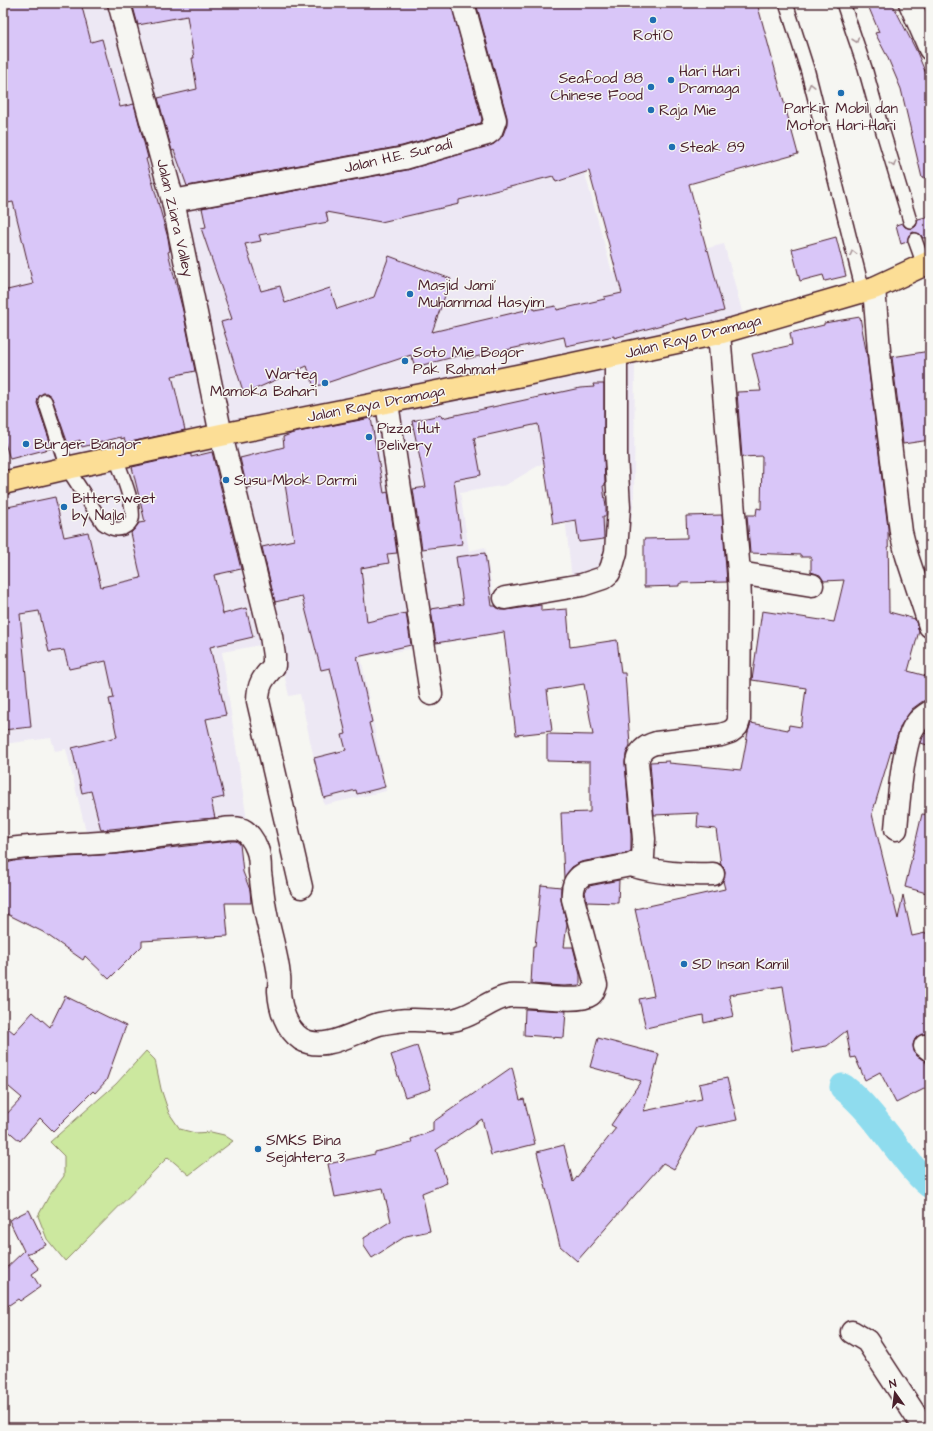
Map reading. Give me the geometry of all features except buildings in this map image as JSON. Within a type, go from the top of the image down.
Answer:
[{"type":"highway","name":"Jalan Raya Dramaga","points":[[3,483],[221,435],[387,403],[616,356],[719,333],[868,289],[927,263]]},
{"type":"street","name":"Jalan Ziara Valley","points":[[118,3],[173,201],[221,435],[273,649],[274,666],[265,676],[258,689],[258,701],[301,887]]},
{"type":"street","name":"Jalan H.E. Suradi","points":[[173,201],[406,158],[486,134],[491,130],[495,120],[463,3]]},
{"type":"street","points":[[910,3],[930,49]]},
{"type":"street","points":[[868,289],[880,363],[901,532],[930,626]]},
{"type":"street","points":[[3,850],[25,846],[114,842],[239,828],[247,833],[253,840],[258,851],[266,914],[279,976],[281,1009],[287,1024],[293,1032],[301,1039],[312,1043],[336,1041],[376,1025],[388,1022],[409,1020],[448,1021],[473,1013],[494,1000],[515,995],[585,998],[590,995],[594,991],[596,985],[572,891],[574,883],[584,874],[638,862],[643,857],[644,849],[637,768],[640,753],[648,745],[656,743],[721,735],[730,732],[737,726],[740,713],[739,573],[719,333]]},
{"type":"street","points":[[505,598],[582,585],[603,578],[609,573],[616,552],[619,507],[616,455],[616,356]]},
{"type":"street","points":[[387,403],[431,694]]},
{"type":"street","points":[[739,573],[812,585]]},
{"type":"street","points":[[896,829],[900,789],[909,737],[915,724],[930,712]]},
{"type":"street","points":[[631,864],[645,869],[691,875],[713,874]]},
{"type":"street","points":[[852,1332],[867,1341],[924,1428]]},
{"type":"lane","points":[[786,3],[808,72],[868,289]]},
{"type":"lane","points":[[843,3],[865,68],[910,221]]},
{"type":"lane","points":[[915,240],[927,263]]},
{"type":"lane","points":[[45,401],[67,468],[103,523],[112,529],[120,529],[127,526],[132,520],[132,509],[116,458]]},
{"type":"shaded area","points":[[3,3],[538,3],[612,272],[724,244],[743,315],[635,341],[634,500],[624,568],[614,576],[572,580],[558,454],[506,485],[460,493],[469,551],[485,547],[500,634],[361,657],[386,791],[324,805],[300,694],[289,696],[277,642],[222,652],[247,821],[88,840],[66,749],[55,751],[51,738],[3,744]]},
{"type":"green space","points":[[146,1051],[155,1060],[161,1089],[169,1113],[180,1129],[195,1133],[211,1132],[224,1135],[233,1141],[189,1175],[168,1157],[65,1261],[47,1239],[38,1216],[49,1196],[64,1176],[64,1156],[50,1142],[116,1084]]},
{"type":"waterway","points":[[843,1087],[867,1110],[914,1170],[930,1185]]},
{"type":"place","name":"Roti'O","points":[[653,20]]},
{"type":"place","name":"Hari Hari Dramaga","points":[[671,80]]},
{"type":"place","name":"Seafood 88 Chinese Food","points":[[651,87]]},
{"type":"place","name":"Parkir Mobil dan Motor Hari-Hari","points":[[841,93]]},
{"type":"place","name":"Raja Mie","points":[[651,110]]},
{"type":"place","name":"Steak 89","points":[[672,147]]},
{"type":"place","name":"Masjid Jami' Muhammad Hasyim","points":[[410,294]]},
{"type":"place","name":"Soto Mie Bogor Pak Rahmat","points":[[405,361]]},
{"type":"place","name":"Warteg Mamoka Bahari","points":[[325,383]]},
{"type":"place","name":"Pizza Hut Delivery","points":[[369,437]]},
{"type":"place","name":"Burger Bangor","points":[[26,444]]},
{"type":"place","name":"Susu Mbok Darmi","points":[[226,480]]},
{"type":"place","name":"Bittersweet by Najla","points":[[64,507]]},
{"type":"place","name":"SD Insan Kamil","points":[[684,964]]},
{"type":"place","name":"SMKS Bina Sejahtera 3","points":[[258,1149]]}]
